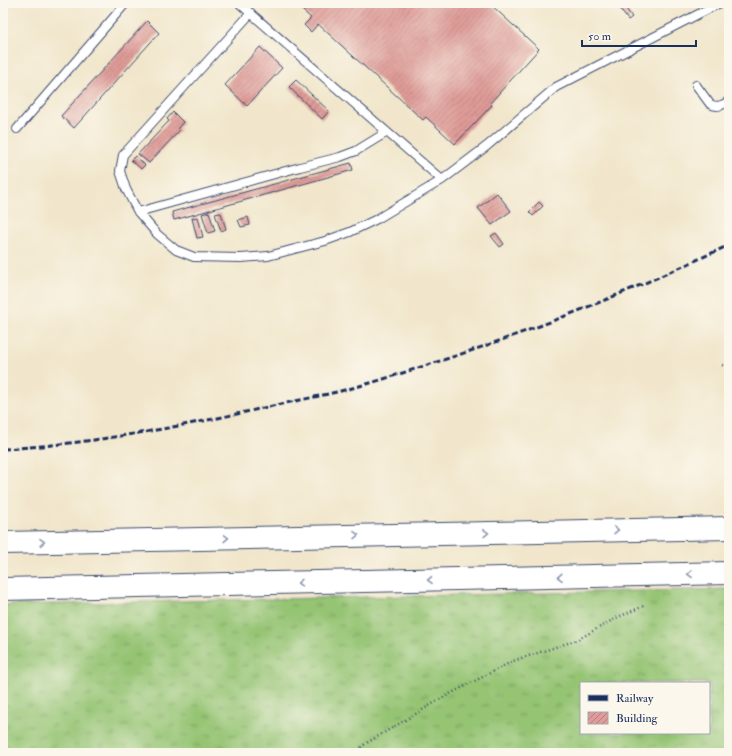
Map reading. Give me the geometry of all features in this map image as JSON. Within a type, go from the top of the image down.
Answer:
[{"type":"highway","points":[[3,543],[729,528]]},
{"type":"highway","points":[[3,589],[729,573]]},
{"type":"lane","points":[[17,129],[126,3]]},
{"type":"lane","points":[[239,3],[442,180]]},
{"type":"lane","points":[[251,14],[123,155],[120,171],[126,189],[138,212],[157,234],[176,250],[194,257],[241,258],[268,256],[325,242],[377,219],[442,180],[476,154],[556,87],[720,3]]},
{"type":"lane","points":[[696,85],[710,104],[714,106],[721,106],[729,101]]},
{"type":"lane","points":[[138,212],[300,167],[340,158],[356,151],[387,132]]},
{"type":"path","points":[[722,365],[729,368]]},
{"type":"path","points":[[355,753],[365,744],[444,697],[513,661],[577,640],[616,618],[646,605]]},
{"type":"green space","points":[[729,589],[729,753],[3,753],[3,605]]},
{"type":"building","points":[[294,3],[489,3],[539,49],[490,103],[492,105],[455,144],[426,117],[423,120],[318,24],[311,32],[304,25],[311,18]]},
{"type":"building","points":[[624,6],[632,17],[628,20],[620,9]]},
{"type":"building","points":[[147,21],[159,33],[74,128],[61,116]]},
{"type":"building","points":[[260,47],[282,68],[247,106],[225,85]]},
{"type":"building","points":[[296,80],[329,111],[322,119],[289,87]]},
{"type":"building","points":[[173,112],[183,122],[178,128],[180,130],[149,163],[138,154],[169,121],[167,119]]},
{"type":"building","points":[[135,156],[145,165],[141,169],[131,160]]},
{"type":"building","points":[[351,163],[353,170],[174,220],[172,212]]},
{"type":"building","points":[[497,193],[511,211],[492,225],[478,208]]},
{"type":"building","points":[[539,202],[543,206],[533,216],[529,212]]},
{"type":"building","points":[[209,212],[215,231],[208,233],[202,214]]},
{"type":"building","points":[[221,213],[226,229],[221,231],[215,214]]},
{"type":"building","points":[[198,217],[203,237],[197,238],[192,218]]},
{"type":"building","points":[[248,217],[250,225],[241,227],[238,220]]},
{"type":"building","points":[[496,233],[504,244],[500,247],[491,236]]},
{"type":"railway","points":[[3,449],[35,447],[100,439],[164,429],[350,389],[500,341],[616,296],[729,245]]}]
